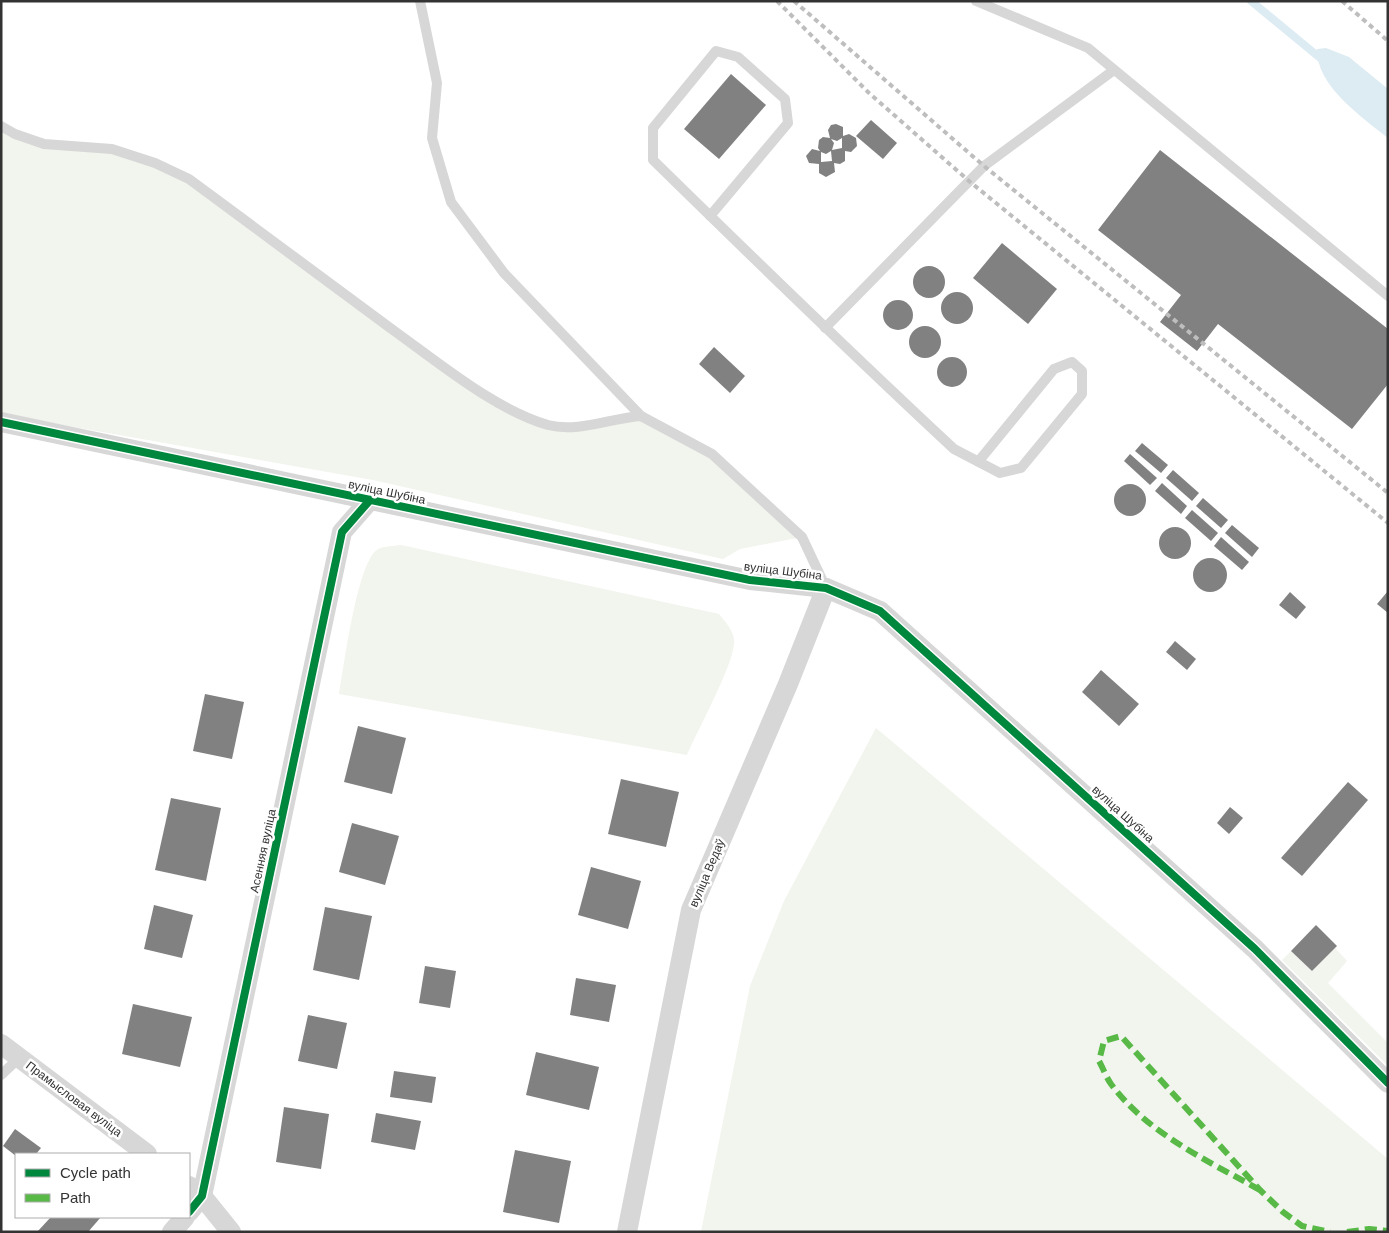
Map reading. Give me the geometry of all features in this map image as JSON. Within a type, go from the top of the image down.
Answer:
[{"type":"street","name":"вуліца Шубіна","points":[[1,422],[750,580],[826,588],[880,611],[1255,949],[1388,1083]]},
{"type":"street","name":"Асенняя вуліца","points":[[190,1208],[342,532],[370,500]]},
{"type":"street","name":"вуліца Ведаў","points":[[627,1232],[692,910],[788,684],[826,588]]},
{"type":"street","name":"Прамысловая вуліца","points":[[1,1044],[146,1153]]},
{"type":"street","points":[[195,1191],[231,1232]]},
{"type":"street","points":[[172,1232],[184,1218]]},
{"type":"lane","points":[[420,1],[437,83],[432,138],[451,202],[504,273],[641,416],[712,454],[802,537],[826,588]]},
{"type":"lane","points":[[976,1],[1088,48],[1388,296]]},
{"type":"lane","points":[[710,216],[788,122],[784,99],[738,57],[716,51],[653,128],[653,160],[710,216],[825,328],[954,448],[978,462],[1000,473],[1021,468],[1082,394],[1082,372],[1072,362],[1054,369],[978,462]]},
{"type":"lane","points":[[825,328],[984,166],[1114,70]]},
{"type":"lane","points":[[1,126],[15,134],[44,144],[112,149],[155,163],[189,179],[416,346],[510,411],[550,425],[583,426],[616,418],[641,416]]},
{"type":"lane","points":[[1,1075],[20,1058]]},
{"type":"shaded area","points":[[1326,48],[1349,57],[1388,89],[1388,138],[1342,100],[1332,88],[1324,76],[1319,63],[1317,49]]},
{"type":"shaded area","points":[[1,126],[44,144],[112,149],[189,179],[509,411],[550,425],[641,416],[712,454],[802,537],[740,549],[723,559],[373,480],[1,414]]},
{"type":"shaded area","points":[[401,545],[719,614],[732,633],[734,641],[733,651],[722,680],[687,755],[339,694],[352,616],[370,558],[378,549]]},
{"type":"shaded area","points":[[876,728],[1388,1159],[1388,1232],[701,1232],[750,986],[784,901]]},
{"type":"shaded area","points":[[1335,948],[1347,961],[1328,983],[1388,1043],[1388,1066],[1282,960],[1291,951],[1312,971]]},
{"type":"building","points":[[731,74],[766,105],[719,159],[684,129]]},
{"type":"building","points":[[871,120],[897,143],[883,159],[856,136]]},
{"type":"building","points":[[836,124],[843,127],[843,136],[849,134],[856,138],[857,146],[851,152],[845,151],[845,161],[840,164],[834,163],[835,172],[826,177],[819,173],[819,164],[809,163],[806,156],[812,149],[820,151],[818,148],[819,140],[823,137],[830,138],[828,130],[831,125]],"holes":[[[842,138],[842,148],[832,150],[834,143],[831,139],[837,141]],[[831,151],[832,161],[821,162],[821,152],[826,154]]]},
{"type":"building","points":[[1160,150],[1388,329],[1388,384],[1352,429],[1218,324],[1197,351],[1160,322],[1181,295],[1098,230]]},
{"type":"building","points":[[1002,243],[1057,289],[1028,324],[973,278]]},
{"type":"building","points":[[929,266],[935,267],[940,271],[944,276],[944,288],[940,293],[935,297],[929,298],[923,297],[918,293],[914,288],[913,282],[914,276],[918,271],[923,267]]},
{"type":"building","points":[[957,292],[969,296],[973,308],[969,320],[957,324],[945,320],[941,308],[945,296]]},
{"type":"building","points":[[898,300],[909,304],[913,315],[909,326],[898,330],[887,326],[883,315],[887,304]]},
{"type":"building","points":[[925,326],[936,331],[941,342],[936,353],[925,358],[914,353],[909,342],[914,331]]},
{"type":"building","points":[[714,347],[745,376],[730,393],[699,364]]},
{"type":"building","points":[[952,357],[963,361],[967,372],[963,383],[952,387],[941,383],[937,372],[941,361]]},
{"type":"building","points":[[1142,443],[1168,465],[1161,473],[1135,451]]},
{"type":"building","points":[[1130,454],[1157,478],[1150,485],[1124,461]]},
{"type":"building","points":[[1173,470],[1199,493],[1192,501],[1166,478]]},
{"type":"building","points":[[1162,483],[1187,506],[1181,514],[1155,491]]},
{"type":"building","points":[[1130,484],[1141,489],[1146,500],[1141,511],[1130,516],[1119,511],[1114,500],[1119,489]]},
{"type":"building","points":[[1203,498],[1228,520],[1221,528],[1196,506]]},
{"type":"building","points":[[1192,510],[1218,533],[1211,541],[1185,518]]},
{"type":"building","points":[[1232,525],[1259,548],[1252,557],[1225,533]]},
{"type":"building","points":[[1175,527],[1186,532],[1191,543],[1186,554],[1175,559],[1164,554],[1159,543],[1164,532]]},
{"type":"building","points":[[1221,537],[1249,562],[1242,570],[1214,546]]},
{"type":"building","points":[[1210,558],[1217,559],[1222,563],[1226,568],[1226,582],[1222,587],[1217,591],[1210,592],[1203,591],[1198,587],[1194,582],[1193,575],[1194,568],[1198,563],[1203,559]]},
{"type":"building","points":[[1388,591],[1388,613],[1377,604]]},
{"type":"building","points":[[1290,592],[1306,607],[1296,619],[1279,605]]},
{"type":"building","points":[[1175,641],[1196,659],[1187,670],[1166,652]]},
{"type":"building","points":[[1101,670],[1139,704],[1119,726],[1082,692]]},
{"type":"building","points":[[205,694],[244,702],[232,759],[193,751]]},
{"type":"building","points":[[358,726],[406,738],[392,794],[344,782]]},
{"type":"building","points":[[621,779],[679,792],[666,847],[608,834]]},
{"type":"building","points":[[1348,782],[1368,800],[1302,876],[1281,858]]},
{"type":"building","points":[[171,798],[221,808],[206,881],[155,870]]},
{"type":"building","points":[[1230,807],[1243,818],[1229,834],[1217,823]]},
{"type":"building","points":[[352,823],[399,836],[385,885],[339,872]]},
{"type":"building","points":[[591,867],[641,881],[628,929],[578,915]]},
{"type":"building","points":[[154,905],[193,915],[182,958],[144,949]]},
{"type":"building","points":[[325,907],[372,916],[359,980],[313,970]]},
{"type":"building","points":[[1316,925],[1337,946],[1312,971],[1291,951]]},
{"type":"building","points":[[425,966],[456,971],[450,1008],[419,1003]]},
{"type":"building","points":[[576,978],[616,985],[609,1022],[570,1015]]},
{"type":"building","points":[[133,1004],[192,1017],[180,1067],[122,1054]]},
{"type":"building","points":[[308,1015],[347,1023],[337,1069],[298,1061]]},
{"type":"building","points":[[536,1052],[599,1067],[589,1110],[526,1095]]},
{"type":"building","points":[[394,1071],[436,1077],[432,1103],[390,1097]]},
{"type":"building","points":[[284,1107],[329,1114],[321,1169],[276,1162]]},
{"type":"building","points":[[376,1113],[421,1121],[415,1150],[371,1142]]},
{"type":"building","points":[[15,1129],[41,1148],[37,1153],[15,1153],[15,1155],[3,1146]]},
{"type":"building","points":[[515,1150],[571,1161],[559,1223],[503,1212]]},
{"type":"building","points":[[50,1218],[100,1218],[88,1232],[37,1232]]},
{"type":"waterway","points":[[1251,1],[1325,62]]},
{"type":"railway","points":[[777,1],[869,93],[969,181],[1388,523]]},
{"type":"railway","points":[[794,1],[984,166],[1388,493]]},
{"type":"railway","points":[[1342,1],[1388,41]]},
{"type":"marked path","points":[[1260,1190],[1199,1157],[1142,1117],[1109,1081],[1099,1061],[1104,1041],[1121,1036],[1260,1190],[1283,1212],[1302,1226],[1330,1232]]},
{"type":"marked path","points":[[1347,1232],[1369,1229],[1388,1231]]},
{"type":"cycle path","points":[[1,422],[750,580],[826,588],[880,611],[1255,949],[1388,1083]]},
{"type":"cycle path","points":[[190,1211],[202,1196],[342,532],[370,500]]}]
